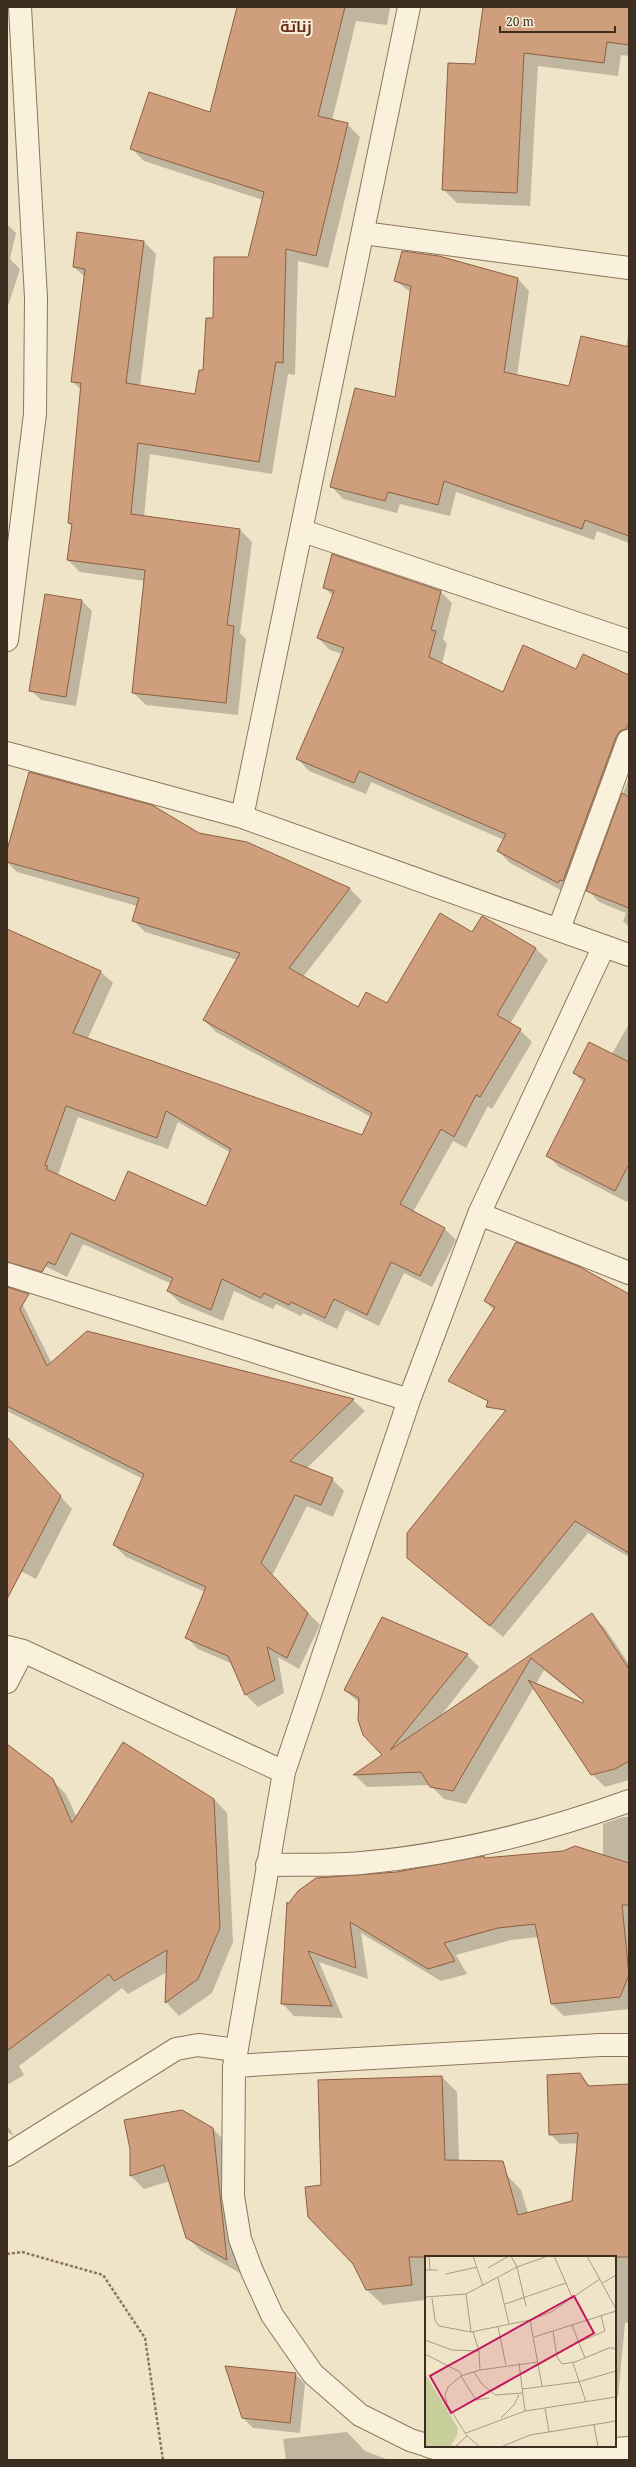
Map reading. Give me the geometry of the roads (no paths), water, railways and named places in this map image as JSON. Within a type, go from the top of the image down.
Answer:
[{"type":"street","points":[[242,817],[303,531],[409,7]]},
{"type":"street","points":[[7,640],[35,414],[36,298],[17,20]]},
{"type":"street","points":[[363,234],[629,268]]},
{"type":"street","points":[[303,531],[629,641]]},
{"type":"street","points":[[560,928],[628,741]]},
{"type":"street","points":[[7,753],[242,817],[560,928],[629,955]]},
{"type":"street","points":[[425,2445],[410,2440],[360,2415],[313,2374],[272,2315],[252,2271],[240,2239],[233,2196],[235,2058],[284,1772],[409,1400],[479,1214],[604,946]]},
{"type":"street","points":[[479,1214],[629,1273]]},
{"type":"street","points":[[7,1274],[409,1400]]},
{"type":"street","points":[[7,1682],[15,1649],[284,1772]]},
{"type":"street","points":[[268,1865],[361,1863],[483,1844],[567,1823],[629,1801]]},
{"type":"street","points":[[7,2155],[176,2049],[198,2045],[235,2058],[629,2045]]},
{"type":"street","points":[[430,2447],[454,2454],[491,2457],[629,2448]]},
{"type":"district","name":"زناتة","points":[[296,26]]}]
